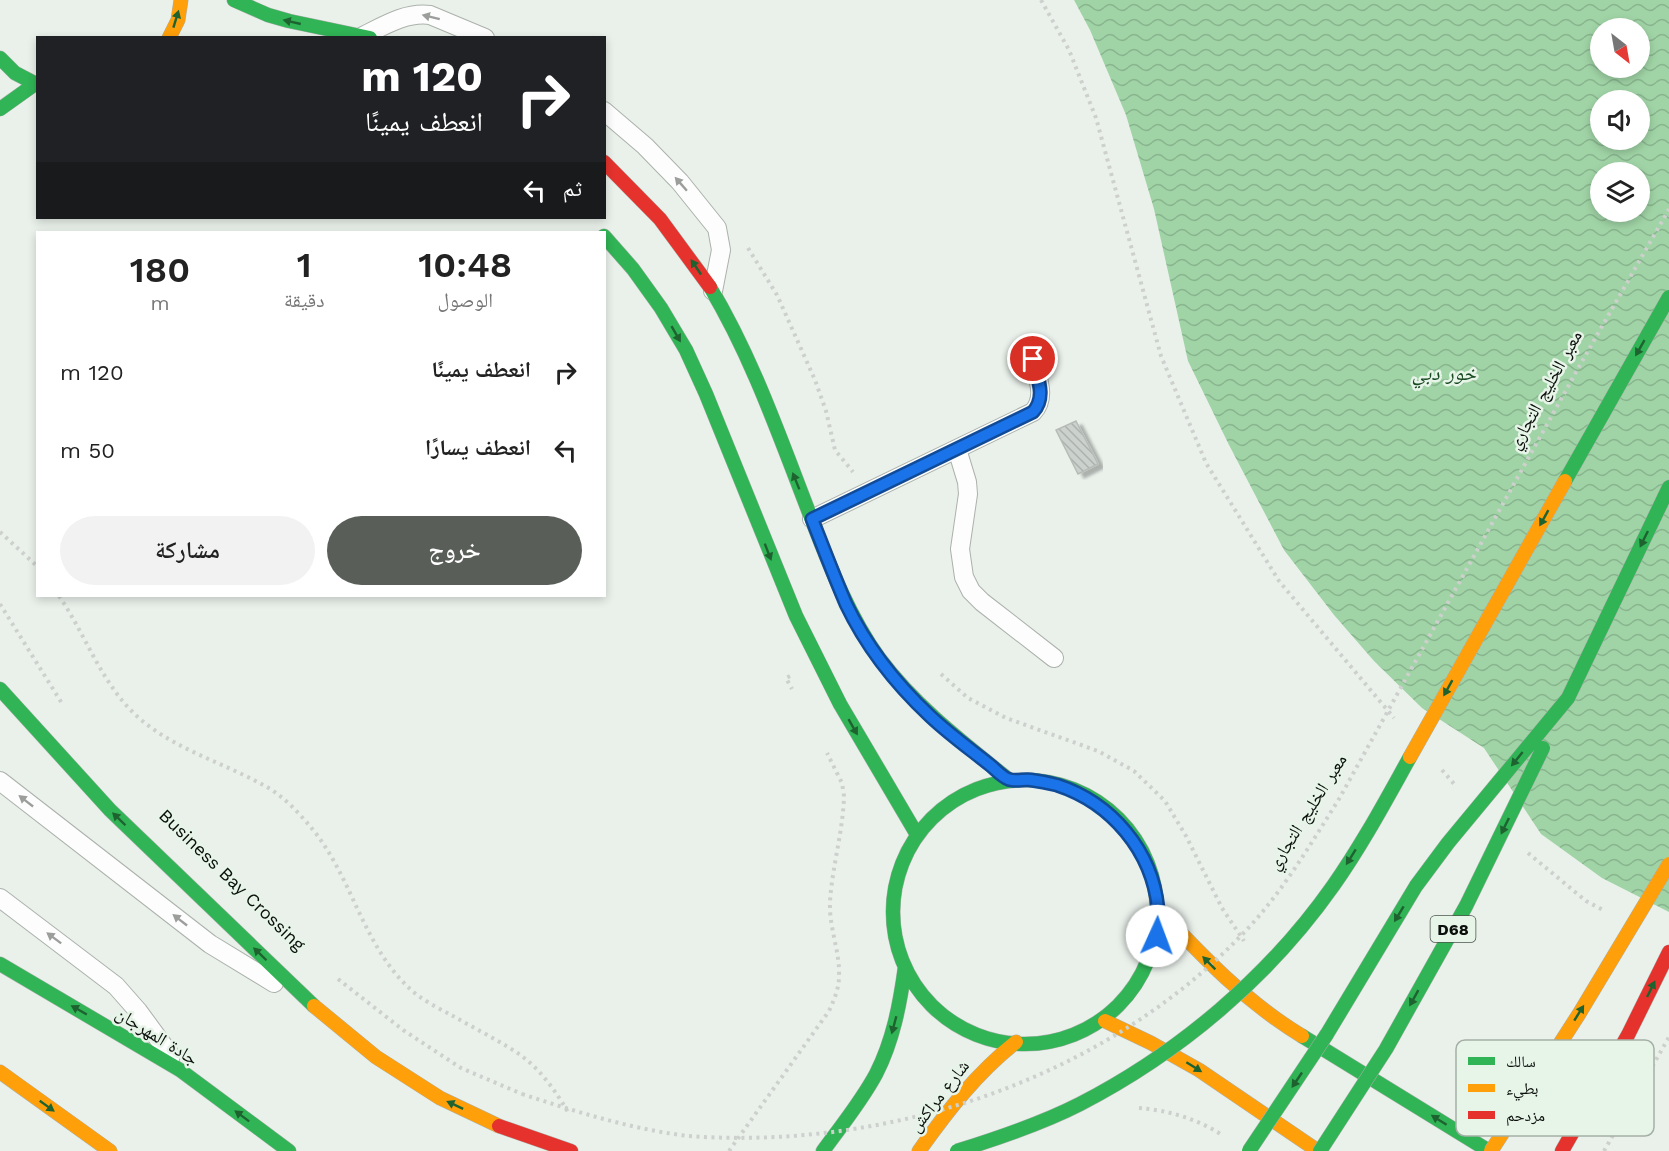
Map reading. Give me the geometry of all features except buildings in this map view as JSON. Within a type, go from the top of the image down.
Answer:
[{"type":"main road","points":[[171,36],[178,20],[181,0]]},
{"type":"main road","points":[[234,0],[268,15],[289,21],[361,36]]},
{"type":"main road","points":[[0,58],[15,73],[36,84],[0,109]]},
{"type":"main road","points":[[606,164],[654,212],[685,250],[713,291],[735,331],[753,373],[847,606],[884,665],[931,717],[1008,779]]},
{"type":"main road","points":[[606,238],[633,269],[661,308],[686,350],[706,394],[795,616],[840,704],[916,833]]},
{"type":"main road","points":[[957,1151],[1003,1137],[1080,1104],[1153,1061],[1220,1010],[1280,952],[1333,886],[1378,814],[1669,297]]},
{"type":"main road","name":"D68","points":[[1319,1151],[1386,1049],[1466,906],[1669,487]]},
{"type":"main road","points":[[0,689],[110,810],[317,1009],[376,1057],[440,1098],[508,1130],[571,1151]]},
{"type":"main road","points":[[1249,1151],[1327,1034],[1416,886],[1448,843],[1568,698]]},
{"type":"main road","points":[[1008,779],[1056,785],[1079,794],[1100,807],[1119,823],[1134,842],[1146,863],[1159,910],[1157,936],[1151,960],[1140,983],[1124,1004],[1105,1021],[1084,1032],[1062,1039],[1016,1042],[989,1037],[963,1026],[940,1010],[920,990],[905,968],[895,941],[891,913],[894,884],[902,857],[916,833],[931,816],[954,798],[980,786],[1008,779]]},
{"type":"main road","points":[[1562,1040],[1669,864]]},
{"type":"main road","points":[[1159,910],[1211,966],[1279,1022],[1456,1130]]},
{"type":"main road","points":[[1626,1040],[1669,952]]},
{"type":"main road","name":"جادة المهرجان","points":[[0,964],[180,1070],[289,1151]]},
{"type":"main road","points":[[824,1151],[869,1086],[883,1059],[894,1029],[905,968]]},
{"type":"main road","points":[[1105,1021],[1199,1070],[1319,1151]]},
{"type":"main road","name":"شارع مراكش","points":[[919,1151],[967,1085],[990,1062],[1016,1042]]},
{"type":"main road","points":[[0,1072],[110,1151]]},
{"type":"main road","points":[[1465,1136],[1490,1151],[1500,1136]]},
{"type":"main road","points":[[1563,1151],[1572,1136]]},
{"type":"lane","points":[[368,36],[400,18],[423,14],[480,36]]},
{"type":"lane","points":[[606,113],[645,146],[680,182],[717,228],[721,250],[713,291]]},
{"type":"lane","points":[[812,519],[1027,416],[1038,406],[1041,393],[1033,359]]},
{"type":"lane","points":[[957,449],[967,482],[968,494],[960,549],[964,577],[971,591],[982,602],[1054,658]]},
{"type":"lane","points":[[0,781],[210,944],[317,1009]]},
{"type":"lane","points":[[0,898],[116,986],[138,1011],[180,1070]]},
{"type":"path","points":[[1041,0],[1069,50],[1096,118],[1161,356],[1206,463],[1279,581],[1401,726]]},
{"type":"path","name":"معبر الخليج التجاري","points":[[330,971],[403,1030],[460,1068],[522,1094],[604,1120],[688,1136],[775,1140],[860,1132],[944,1114],[1026,1085],[1102,1045],[1183,990],[1252,924],[1299,863],[1339,799],[1669,209]]},
{"type":"path","points":[[0,531],[36,565]]},
{"type":"path","points":[[60,597],[98,666],[119,698],[144,723],[171,740],[267,787],[288,804],[309,824],[331,852],[375,944],[390,968],[410,989],[430,1004],[518,1053],[558,1095],[574,1122]]},
{"type":"path","points":[[0,604],[67,711]]},
{"type":"path","points":[[786,678],[797,699]]},
{"type":"path","points":[[729,1151],[810,1039],[829,1011],[836,994],[839,963],[830,923],[830,904],[844,796],[842,783],[825,750]]},
{"type":"path","points":[[1440,769],[1456,786]]},
{"type":"path","points":[[1523,849],[1586,901],[1607,912]]},
{"type":"path","points":[[1654,1063],[1669,1037]]},
{"type":"path","points":[[1131,1108],[1161,1110],[1212,1128],[1229,1140]]},
{"type":"path","points":[[1604,1151],[1613,1136]]},
{"type":"water","name":"خور دبي","points":[[1074,0],[1669,0],[1669,912],[1602,878],[1541,834],[1484,748],[1422,708],[1374,661],[1334,615],[1284,550],[1188,361],[1154,209],[1126,115],[1090,30]]},
{"type":"traffic: fast","points":[[234,0],[268,15],[289,21],[360,36]]},
{"type":"traffic: fast","points":[[0,58],[15,73],[36,84]]},
{"type":"traffic: fast","points":[[0,109],[35,84]]},
{"type":"traffic: fast","points":[[606,238],[633,269],[661,308],[686,350],[796,616],[840,704],[916,833]]},
{"type":"traffic: fast","points":[[710,287],[753,370],[832,570],[868,642],[893,675],[924,708],[1008,779]]},
{"type":"traffic: fast","points":[[1565,481],[1669,297]]},
{"type":"traffic: fast","points":[[1568,698],[1669,487]]},
{"type":"traffic: fast","points":[[0,689],[110,810],[314,1006]]},
{"type":"traffic: fast","points":[[1249,1151],[1327,1034],[1416,886],[1448,843],[1568,698]]},
{"type":"traffic: fast","points":[[1320,1151],[1386,1049],[1466,906],[1543,748]]},
{"type":"traffic: fast","points":[[957,1151],[1020,1130],[1080,1104],[1117,1084],[1152,1061],[1220,1010],[1280,951],[1333,886],[1364,839],[1410,757]]},
{"type":"traffic: fast","points":[[1025,780],[1051,782],[1076,790],[1109,810],[1127,828],[1147,861],[1155,886],[1157,912],[1155,938],[1147,963],[1127,996],[1109,1014],[1076,1034],[1051,1042],[1025,1044],[999,1042],[974,1034],[941,1014],[923,996],[903,963],[895,938],[893,912],[895,886],[903,861],[923,828],[941,810],[974,790],[999,782],[1025,780]]},
{"type":"traffic: fast","points":[[0,964],[180,1070],[289,1151]]},
{"type":"traffic: fast","points":[[823,1151],[851,1114],[882,1061],[895,1022],[905,967]]},
{"type":"traffic: fast","points":[[1302,1036],[1456,1131]]},
{"type":"traffic: fast","points":[[1465,1136],[1489,1151]]},
{"type":"traffic: slow","points":[[170,36],[178,20],[181,0]]},
{"type":"traffic: slow","points":[[1410,757],[1565,481]]},
{"type":"traffic: slow","points":[[1562,1040],[1669,864]]},
{"type":"traffic: slow","points":[[1159,910],[1209,962],[1244,994],[1302,1036]]},
{"type":"traffic: slow","points":[[314,1006],[376,1057],[440,1098],[499,1126]]},
{"type":"traffic: slow","points":[[1105,1021],[1199,1070],[1318,1151]]},
{"type":"traffic: slow","points":[[919,1151],[941,1121],[988,1066],[1016,1042]]},
{"type":"traffic: slow","points":[[0,1072],[110,1151]]},
{"type":"traffic: slow","points":[[1491,1151],[1501,1136]]},
{"type":"traffic: jam","points":[[606,164],[660,219],[710,287]]},
{"type":"traffic: jam","points":[[1625,1040],[1669,952]]},
{"type":"traffic: jam","points":[[499,1126],[571,1151]]},
{"type":"traffic: jam","points":[[1562,1151],[1571,1136]]},
{"type":"route","points":[[1033,359],[1041,400],[1033,412],[812,519],[847,606],[864,636],[906,692],[931,717],[1008,779],[1032,780],[1056,785],[1079,794],[1100,807],[1119,823],[1134,842],[1146,863],[1154,886],[1159,910],[1157,936]]}]
